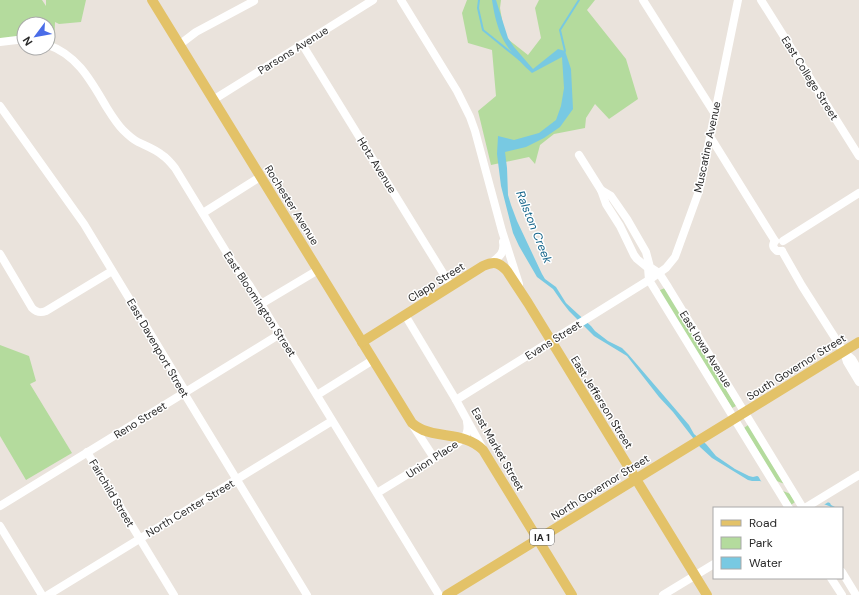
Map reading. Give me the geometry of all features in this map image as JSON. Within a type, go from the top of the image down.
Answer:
[{"type":"main road","name":"Rochester Avenue","points":[[152,0],[412,423]]},
{"type":"main road","name":"Clapp Street","points":[[362,342],[451,286],[491,263]]},
{"type":"main road","name":"East Jefferson Street","points":[[491,263],[499,265],[507,271],[528,303],[707,595]]},
{"type":"main road","name":"South Governor Street","points":[[745,412],[859,342]]},
{"type":"main road","name":"North Governor Street","points":[[447,595],[745,412]]},
{"type":"main road","points":[[412,423],[424,430],[463,438],[476,444],[483,450]]},
{"type":"main road","name":"East Market Street","points":[[483,450],[572,595]]},
{"type":"street","name":"Parsons Avenue","points":[[213,100],[373,0]]},
{"type":"street","name":"East Jefferson Street","points":[[401,0],[457,91],[470,117],[515,273],[528,303]]},
{"type":"street","points":[[643,0],[715,114]]},
{"type":"street","name":"Muscatine Avenue","points":[[649,280],[671,263],[699,191],[738,0]]},
{"type":"street","name":"East College Street","points":[[761,0],[859,156]]},
{"type":"street","points":[[179,44],[196,32],[254,1]]},
{"type":"street","points":[[0,42],[16,40]]},
{"type":"street","name":"Hotz Avenue","points":[[302,44],[451,286]]},
{"type":"street","name":"East Bloomington Street","points":[[56,49],[69,56],[85,72],[116,122],[122,129],[138,142],[155,150],[168,160],[175,168],[233,263],[262,304],[439,595]]},
{"type":"street","name":"East Davenport Street","points":[[0,106],[84,224],[184,389],[184,393],[236,480],[307,595]]},
{"type":"street","points":[[711,138],[779,241],[785,246],[782,251],[802,286],[844,352],[852,359],[859,371]]},
{"type":"street","points":[[579,155],[601,190]]},
{"type":"street","points":[[203,213],[260,177]]},
{"type":"street","name":"East Iowa Avenue","points":[[601,190],[611,196],[617,204],[642,244],[646,252],[650,268],[659,273],[803,507]]},
{"type":"street","name":"East Iowa Avenue","points":[[601,190],[606,204],[620,226],[634,255],[637,260],[648,268],[649,280],[788,507]]},
{"type":"street","points":[[779,241],[859,193]]},
{"type":"street","name":"Clapp Street","points":[[491,263],[503,252],[504,246],[502,231]]},
{"type":"street","points":[[0,254],[32,308],[39,312],[42,312],[112,270]]},
{"type":"street","points":[[262,304],[318,270]]},
{"type":"street","name":"Evans Street","points":[[456,400],[649,280]]},
{"type":"street","name":"East Market Street","points":[[404,315],[456,400],[483,450]]},
{"type":"street","name":"Reno Street","points":[[0,506],[280,334]]},
{"type":"street","points":[[844,352],[846,362],[859,382]]},
{"type":"street","points":[[317,395],[373,360]]},
{"type":"street","name":"Union Place","points":[[378,493],[463,438],[468,431],[468,424],[464,414]]},
{"type":"street","name":"North Center Street","points":[[48,595],[332,421]]},
{"type":"street","name":"Rochester Avenue","points":[[412,423],[434,458]]},
{"type":"street","name":"Fairchild Street","points":[[87,452],[174,595]]},
{"type":"street","points":[[806,507],[859,475]]},
{"type":"street","points":[[0,526],[42,595]]},
{"type":"street","points":[[663,595],[713,565]]},
{"type":"street","points":[[843,574],[856,595]]},
{"type":"street","points":[[832,579],[842,595]]},
{"type":"green space","points":[[0,0],[42,0],[46,6],[46,0],[86,0],[81,22],[59,24],[56,22],[56,16],[16,16],[16,41],[0,42]]},
{"type":"green space","points":[[467,0],[501,0],[500,8],[505,37],[528,55],[541,38],[535,8],[539,0],[595,0],[587,10],[626,59],[638,99],[609,119],[595,104],[586,118],[585,128],[554,134],[540,145],[535,164],[529,157],[491,165],[478,111],[496,96],[492,50],[468,43],[462,13]]},
{"type":"green space","points":[[665,288],[736,406],[732,408],[660,293],[660,290]]},
{"type":"green space","points":[[0,345],[29,356],[36,381],[30,384],[72,453],[26,480],[0,436]]},
{"type":"green space","points":[[748,425],[795,502],[791,505],[744,428]]},
{"type":"water","name":"Ralston Creek","points":[[492,0],[496,0],[508,38],[533,69],[558,49],[565,51],[571,69],[573,109],[560,127],[544,138],[526,147],[505,152],[508,195],[511,205],[517,221],[545,279],[556,287],[566,303],[595,331],[608,341],[622,348],[628,354],[689,425],[694,434],[706,444],[716,456],[735,469],[749,476],[757,476],[830,503],[835,507],[830,507],[760,481],[748,480],[712,458],[700,447],[627,356],[594,336],[569,311],[553,289],[537,277],[513,233],[501,186],[497,154],[498,136],[514,140],[539,133],[556,120],[561,106],[564,88],[562,57],[532,73],[512,53],[503,39],[496,20]]},
{"type":"pier","points":[[757,474],[830,501],[822,506],[762,483]]},
{"type":"waterway","name":"Ralston Creek","points":[[479,0],[478,8],[483,30],[520,60]]},
{"type":"waterway","name":"Ralston Creek","points":[[564,52],[560,30],[579,0]]}]
